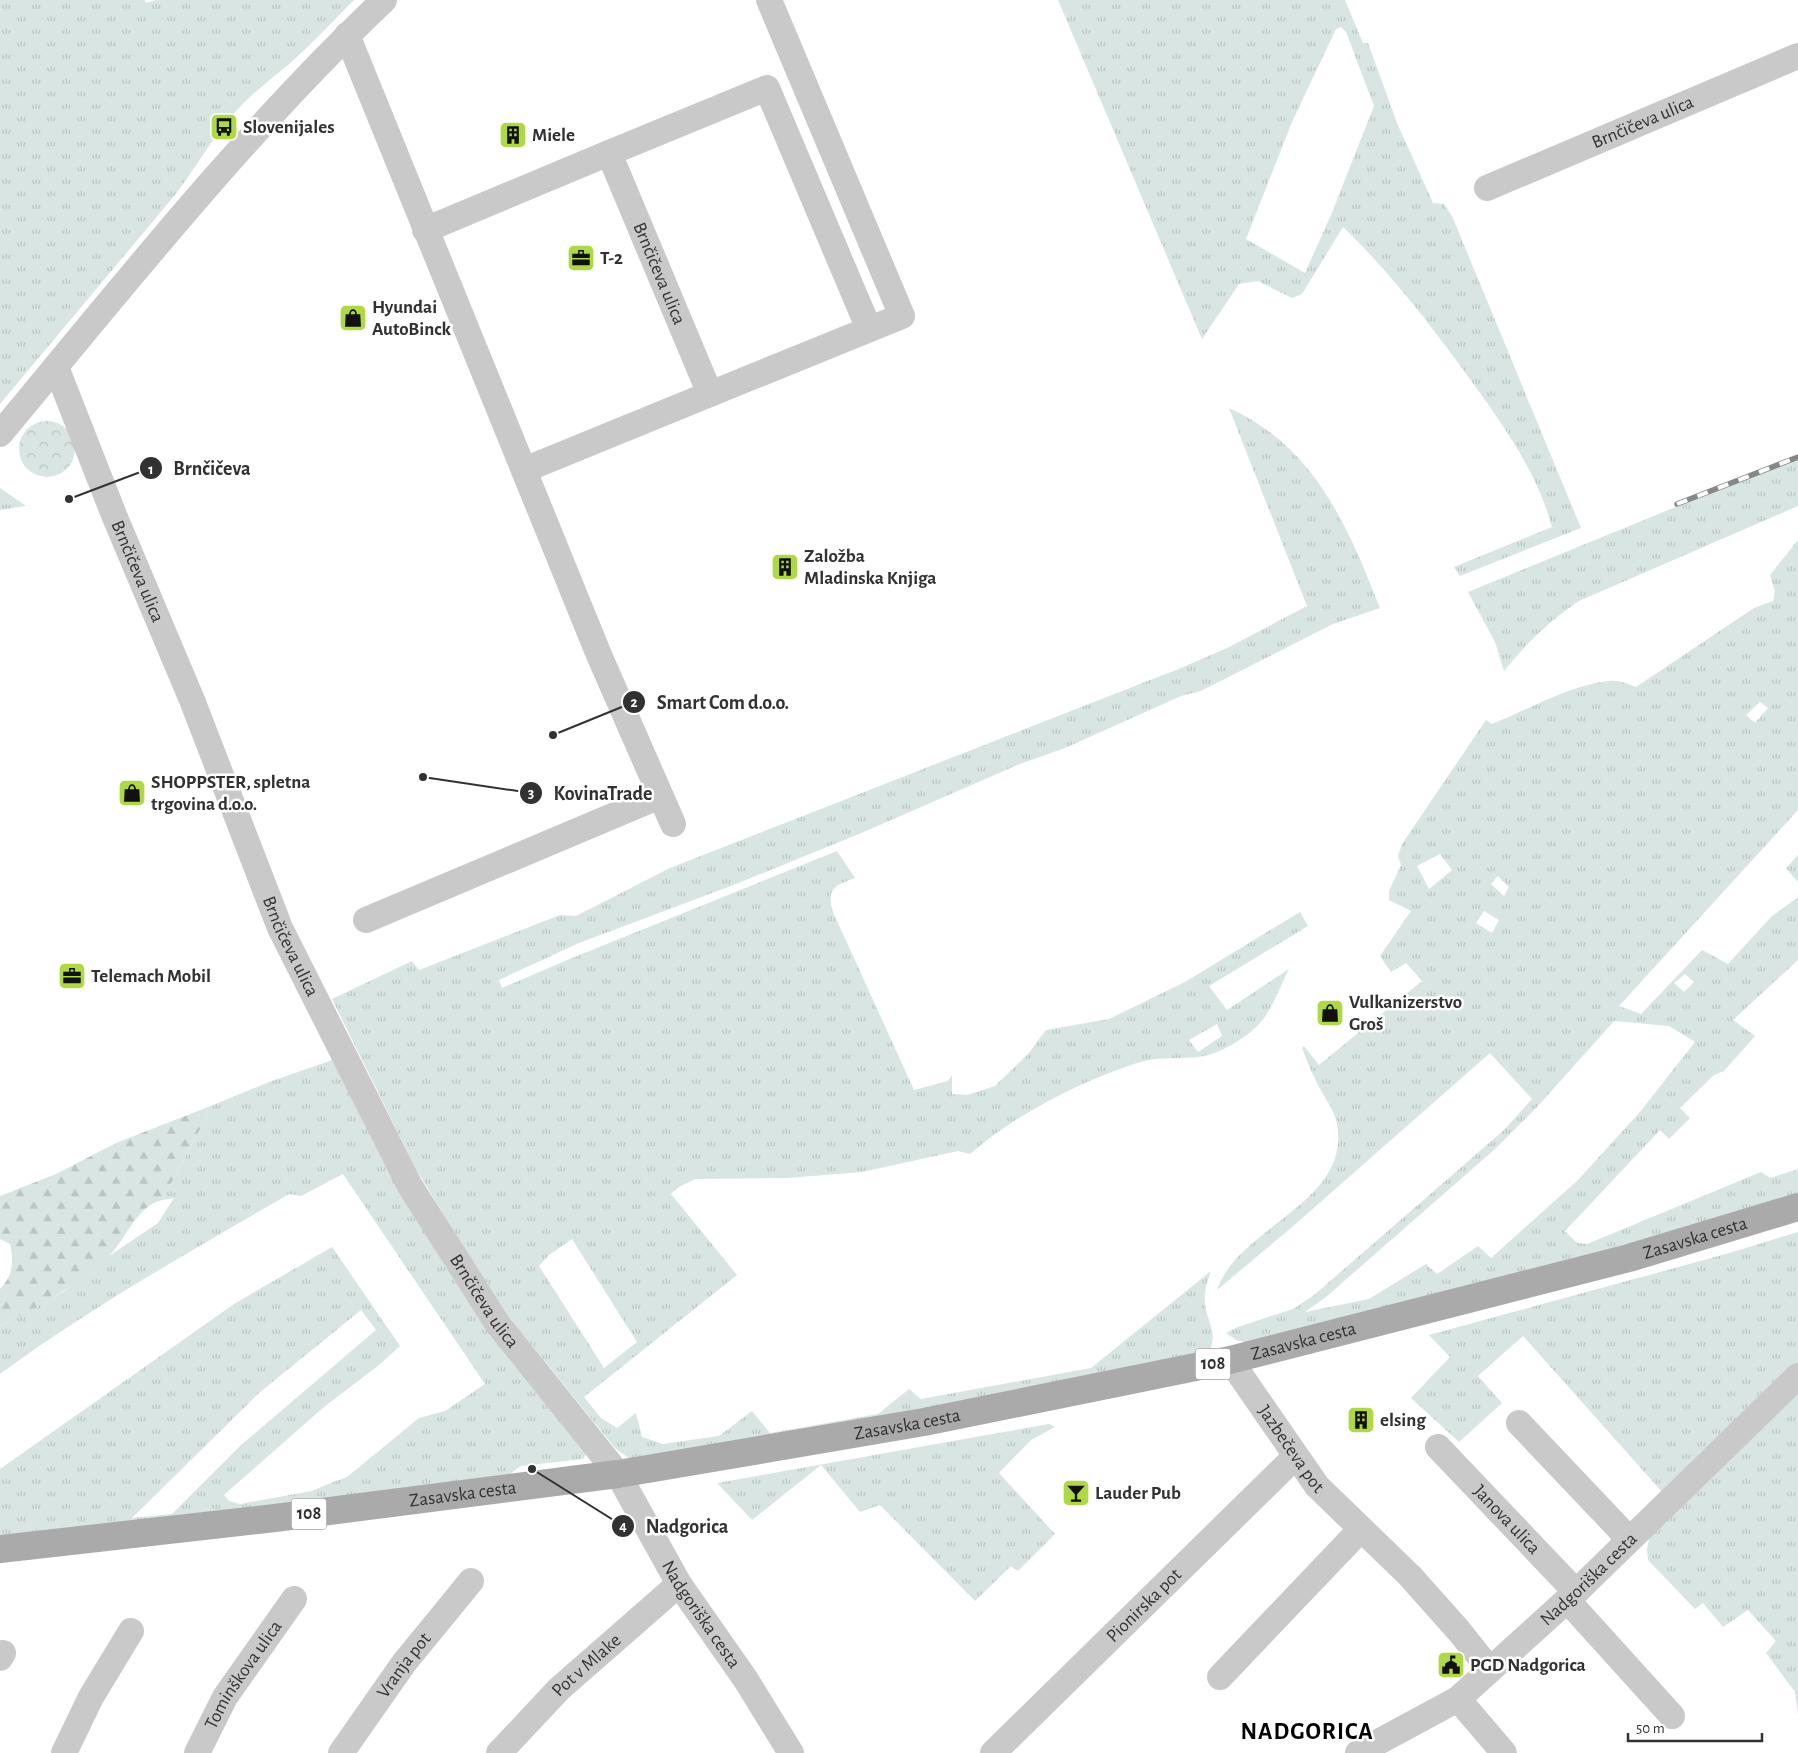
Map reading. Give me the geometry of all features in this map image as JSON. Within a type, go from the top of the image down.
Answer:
[{"type":"main road","name":"Zasavska cesta","points":[[0,1549],[275,1518],[618,1474],[924,1422],[1230,1360],[1629,1258],[1798,1207]]},
{"type":"street","points":[[0,434],[296,88],[384,0]]},
{"type":"street","points":[[524,470],[902,316],[769,0]]},
{"type":"street","points":[[347,35],[599,655],[673,824]]},
{"type":"street","name":"Brnčičeva ulica","points":[[1487,188],[1798,56]]},
{"type":"street","points":[[426,230],[767,88],[869,330]]},
{"type":"street","name":"Brnčičeva ulica","points":[[609,153],[710,394]]},
{"type":"street","name":"Brnčičeva ulica","points":[[56,367],[114,515],[192,700],[280,928],[410,1186],[497,1323],[618,1474]]},
{"type":"street","points":[[366,920],[660,796]]},
{"type":"street","name":"Jazbečeva pot","points":[[1230,1360],[1295,1457],[1317,1486],[1410,1576],[1459,1631],[1490,1670]]},
{"type":"street","name":"Nadgoriška cesta","points":[[1361,1752],[1458,1700],[1571,1596],[1798,1376]]},
{"type":"street","points":[[1519,1423],[1629,1539]]},
{"type":"street","name":"Janova ulica","points":[[1438,1447],[1571,1596],[1672,1716]]},
{"type":"street","name":"Pionirska pot","points":[[993,1753],[1295,1457]]},
{"type":"street","name":"Nadgoriška cesta","points":[[618,1474],[679,1584],[746,1680],[790,1753]]},
{"type":"street","points":[[1220,1677],[1361,1529]]},
{"type":"street","name":"Vranja pot","points":[[341,1753],[404,1663],[471,1581]]},
{"type":"street","name":"Pot v Mlake","points":[[499,1753],[559,1690],[679,1584]]},
{"type":"street","name":"Tominškova ulica","points":[[197,1753],[224,1697],[294,1599]]},
{"type":"street","points":[[64,1753],[91,1697],[131,1631]]},
{"type":"street","points":[[1458,1700],[1504,1753]]},
{"type":"green space","points":[[0,0],[145,0],[146,3],[156,0],[354,0],[305,50],[255,92],[236,111],[175,195],[0,404]]},
{"type":"green space","points":[[1058,0],[1345,0],[1363,43],[1368,43],[1397,123],[1433,203],[1444,204],[1452,216],[1581,528],[1460,576],[1454,567],[1552,527],[1545,506],[1517,448],[1467,375],[1408,298],[1343,227],[1302,294],[1292,298],[1258,281],[1239,284],[1202,339]],"holes":[[[1341,27],[1346,32],[1374,106],[1331,215],[1305,273],[1246,239],[1292,122],[1336,29]]]},
{"type":"green space","points":[[1229,408],[1259,424],[1284,444],[1306,467],[1324,492],[1355,547],[1380,608],[1333,624],[1201,691],[1181,696],[1065,748],[1020,764],[859,834],[736,884],[579,943],[499,980],[502,988],[837,851],[855,878],[842,883],[834,889],[831,898],[833,912],[914,1090],[948,1081],[952,1075],[952,1094],[967,1095],[995,1086],[1028,1054],[1046,1030],[1109,1019],[1185,982],[1300,912],[1308,926],[1209,986],[1227,1010],[1289,969],[1272,1005],[1260,1023],[1242,1039],[1219,1051],[1204,1056],[1148,1060],[1095,1079],[1029,1112],[970,1154],[958,1151],[862,1172],[787,1178],[695,1179],[679,1187],[671,1194],[737,1275],[584,1397],[601,1418],[617,1428],[636,1413],[642,1437],[663,1444],[719,1436],[752,1411],[770,1433],[878,1414],[909,1389],[921,1399],[1091,1368],[1211,1271],[1206,1286],[1205,1298],[1213,1339],[1209,1352],[1063,1386],[630,1459],[615,1448],[498,1304],[416,1169],[332,999],[412,961],[419,970],[560,915],[576,916],[670,868],[1181,668],[1227,648],[1307,606]],"holes":[[[1217,1024],[1222,1036],[1198,1052],[1189,1040]],[[572,1239],[637,1342],[604,1368],[539,1266],[549,1255]]]},
{"type":"green space","points":[[47,421],[58,423],[67,429],[73,438],[75,449],[73,460],[67,469],[58,475],[47,477],[36,475],[27,469],[21,460],[19,449],[21,438],[27,429],[36,423]]},
{"type":"green space","points":[[1798,457],[1798,506],[1579,601],[1539,633],[1504,671],[1495,642],[1468,592]]},
{"type":"green space","points":[[0,488],[26,506],[0,510]]},
{"type":"green space","points":[[1798,540],[1798,810],[1619,1006],[1641,1014],[1702,950],[1728,964],[1771,917],[1798,897],[1798,960],[1733,1020],[1755,1036],[1724,1071],[1714,1075],[1680,1108],[1690,1118],[1669,1139],[1660,1130],[1565,1231],[1577,1243],[1587,1244],[1761,1172],[1770,1178],[1798,1169],[1798,1196],[1708,1224],[1249,1343],[1236,1340],[1226,1333],[1238,1327],[1293,1309],[1313,1296],[1504,1130],[1532,1099],[1490,1053],[1291,1228],[1217,1290],[1229,1267],[1247,1248],[1311,1195],[1327,1175],[1337,1151],[1336,1119],[1315,1079],[1302,1048],[1304,1046],[1319,1065],[1422,981],[1406,963],[1391,972],[1380,956],[1411,911],[1389,900],[1389,891],[1401,865],[1398,856],[1402,844],[1486,720],[1492,724],[1565,692],[1595,683],[1617,681],[1636,687],[1754,608],[1773,601],[1775,591],[1770,575]],"holes":[[[1760,702],[1768,708],[1755,723],[1746,715]],[[1440,854],[1452,870],[1429,889],[1417,866]],[[1498,876],[1509,887],[1504,896],[1491,884]],[[1484,911],[1499,920],[1492,933],[1476,923]],[[1685,974],[1694,982],[1684,992],[1674,983]],[[1614,1021],[1669,1026],[1695,1042],[1640,1112],[1578,1180],[1491,1258],[1478,1246],[1437,1274],[1426,1264],[1369,1299],[1305,1312],[1326,1297],[1495,1149],[1538,1106]]]},
{"type":"green space","points":[[1798,855],[1798,882],[1786,868]]},
{"type":"green space","points":[[338,1058],[586,1454],[583,1459],[521,1466],[510,1474],[0,1541],[0,1469],[234,1304],[332,1247],[400,1346],[379,1365],[324,1407],[224,1495],[229,1501],[240,1504],[312,1491],[347,1477],[419,1418],[445,1411],[485,1384],[343,1174],[301,1196],[289,1194],[215,1237],[142,1280],[35,1349],[0,1374],[0,1326],[63,1292],[109,1256],[158,1223],[174,1198],[162,1200],[213,1105],[269,1082]],"holes":[[[361,1310],[376,1330],[241,1445],[172,1514],[132,1518],[259,1393]]]},
{"type":"green space","points":[[213,1105],[162,1200],[153,1203],[139,1215],[110,1255],[86,1276],[43,1303],[0,1326],[0,1289],[10,1274],[12,1257],[10,1244],[0,1239],[0,1196],[56,1174],[116,1143]]},
{"type":"green space","points":[[1798,1232],[1798,1367],[1664,1494],[1523,1336],[1478,1376],[1502,1403],[1459,1442],[1411,1398],[1450,1357],[1429,1335],[1726,1254]]},
{"type":"green space","points":[[1798,1390],[1798,1714],[1795,1692],[1766,1653],[1776,1641],[1748,1610],[1723,1627],[1703,1603],[1695,1609],[1648,1560],[1647,1549],[1651,1530]]},
{"type":"green space","points":[[1049,1424],[1055,1427],[1031,1440],[999,1473],[1055,1534],[1018,1571],[1011,1566],[975,1601],[880,1505],[860,1512],[821,1465],[752,1520],[717,1483]]},
{"type":"railway","points":[[1677,504],[1798,457]]},
{"type":"place","name":"Slovenijales","points":[[224,127]]},
{"type":"place","name":"Miele","points":[[513,135]]},
{"type":"place","name":"T-2","points":[[581,258]]},
{"type":"place","name":"Hyundai AutoBinck","points":[[353,318]]},
{"type":"place","name":"Brnčičeva","points":[[69,499]]},
{"type":"place","name":"Založba Mladinska Knjiga","points":[[785,567]]},
{"type":"place","name":"Smart Com d.o.o.","points":[[553,735]]},
{"type":"place","name":"KovinaTrade","points":[[423,777]]},
{"type":"place","name":"SHOPPSTER, spletna trgovina d.o.o.","points":[[132,793]]},
{"type":"place","name":"Telemach Mobil","points":[[72,976]]},
{"type":"place","name":"Vulkanizerstvo Groš","points":[[1330,1013]]},
{"type":"place","name":"elsing","points":[[1361,1420]]},
{"type":"place","name":"Nadgorica","points":[[532,1469]]},
{"type":"place","name":"Lauder Pub","points":[[1076,1493]]},
{"type":"place","name":"PGD Nadgorica","points":[[1451,1665]]},
{"type":"district","name":"NADGORICA","points":[[1307,1732]]}]
